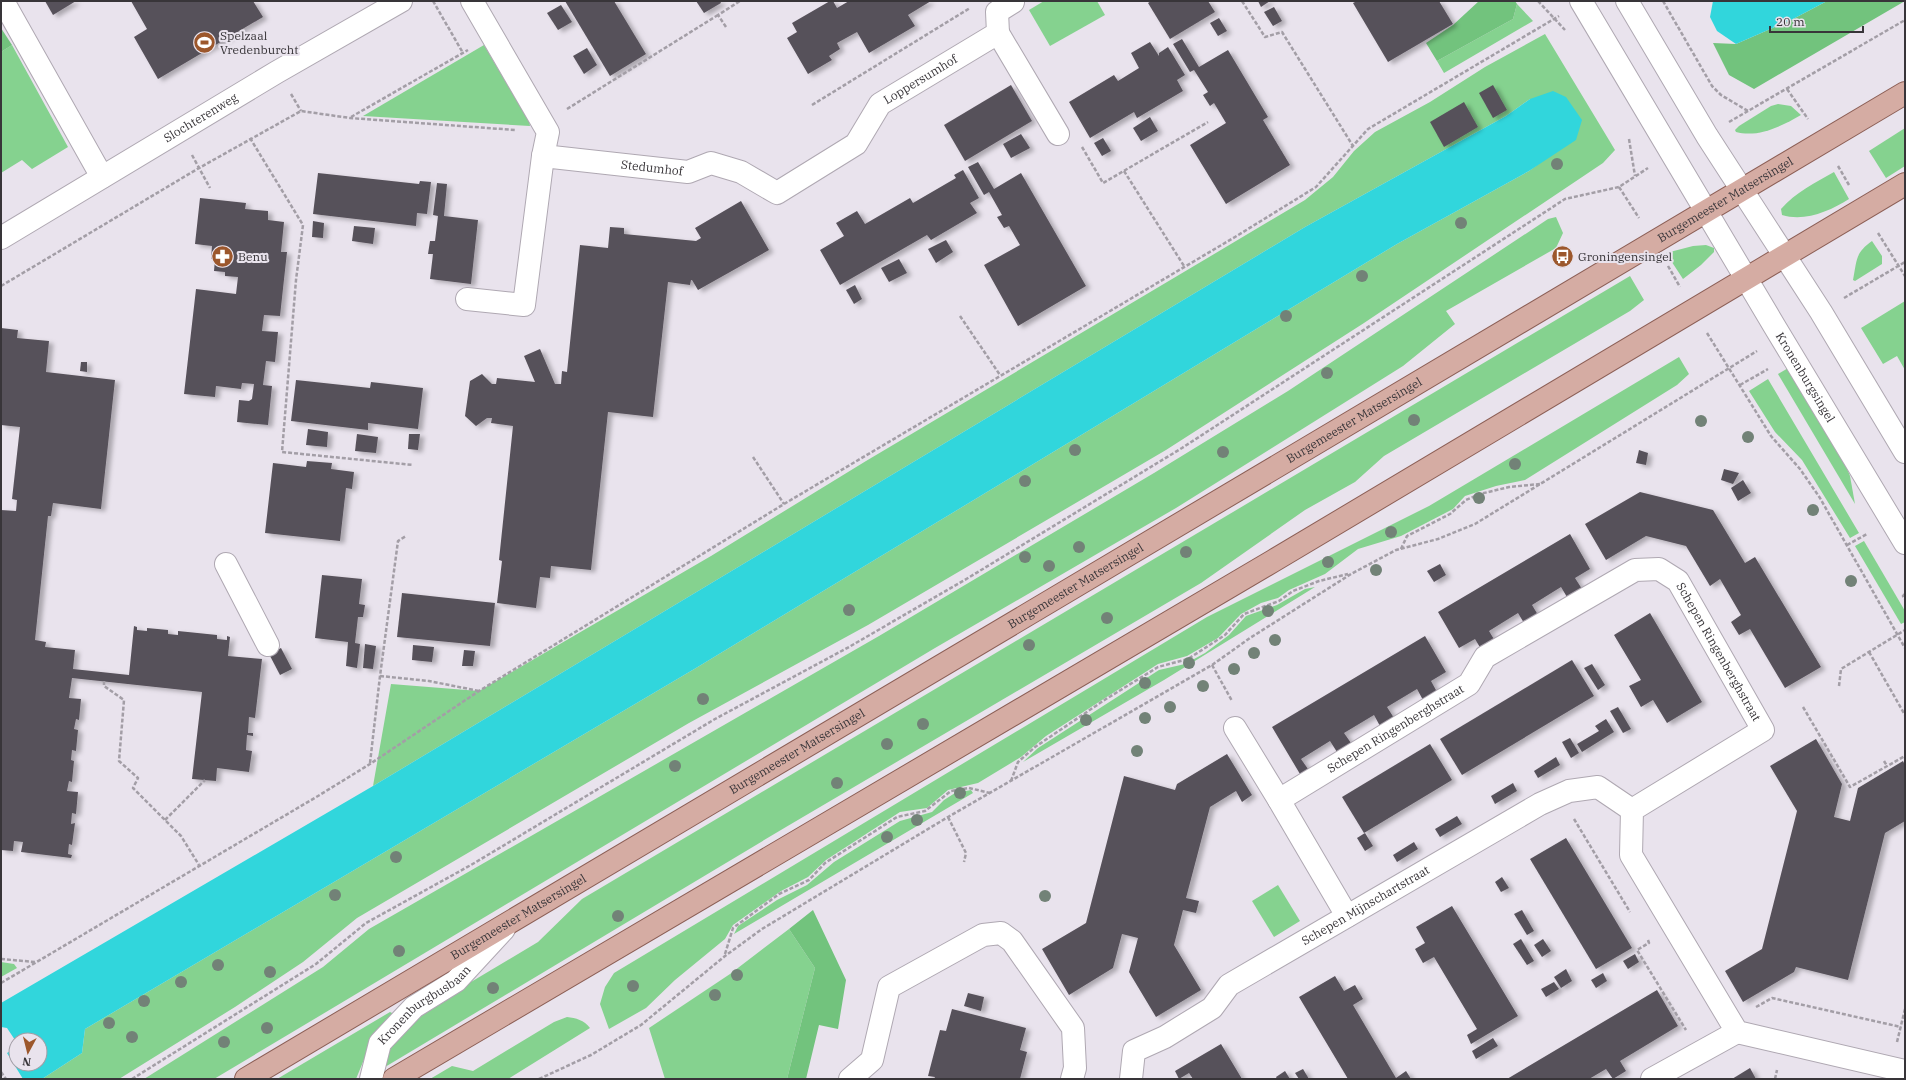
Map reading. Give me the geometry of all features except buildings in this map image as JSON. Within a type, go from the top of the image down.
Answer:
[{"type":"main road","name":"Burgemeester Matsersingel","points":[[246,1079],[1905,93]]},
{"type":"main road","points":[[394,1079],[1266,565],[1905,184]]},
{"type":"street","points":[[2,1],[102,177]]},
{"type":"street","name":"Slochterenweg","points":[[1,238],[178,131],[401,1]]},
{"type":"street","points":[[467,299],[524,305],[543,156],[545,128],[472,1]]},
{"type":"street","points":[[1627,1],[1740,190],[1821,312],[1905,452]]},
{"type":"street","points":[[1581,2],[1706,211]]},
{"type":"street","points":[[1009,4],[998,33],[1058,134]]},
{"type":"street","name":"Loppersumhof","points":[[777,193],[856,144],[880,104],[998,33]]},
{"type":"street","name":"Stedumhof","points":[[543,156],[688,172],[711,163],[741,172],[777,193]]},
{"type":"street","name":"Kronenburgsingel","points":[[1706,211],[1780,337],[1905,543]]},
{"type":"street","points":[[226,564],[268,645]]},
{"type":"street","name":"Schepen Ringenberghstraat","points":[[1279,800],[1469,684],[1485,657],[1635,570],[1659,569],[1678,581],[1763,730],[1632,810]]},
{"type":"street","points":[[1235,728],[1347,916]]},
{"type":"street","name":"Schepen Mijnschartstraat","points":[[1131,1079],[1134,1051],[1166,1037],[1212,1008],[1229,986],[1540,804],[1569,791],[1598,787],[1632,810]]},
{"type":"street","points":[[1632,810],[1631,855],[1734,1026],[1905,1071]]},
{"type":"street","name":"Kronenburgbusbaan","points":[[371,1079],[380,1043],[414,1007],[456,980],[510,922]]},
{"type":"street","points":[[850,1079],[872,1060],[889,987],[983,935],[1001,933],[1012,941],[1072,1028],[1075,1068],[1072,1079]]},
{"type":"street","points":[[1652,1079],[1699,1053],[1734,1026]]},
{"type":"path","points":[[432,1],[463,53]]},
{"type":"path","points":[[1,286],[250,138],[301,111],[350,118],[545,128],[740,1]]},
{"type":"path","points":[[1242,1],[1265,38],[1282,32],[1353,146]]},
{"type":"path","points":[[1663,1],[1712,86],[1721,96],[1748,111],[1905,20]]},
{"type":"path","points":[[1,983],[370,764],[479,691],[784,504],[1316,187],[1368,129],[1581,2]]},
{"type":"path","points":[[812,105],[976,4],[1009,4]]},
{"type":"path","points":[[718,15],[726,27]]},
{"type":"path","points":[[350,118],[491,36]]},
{"type":"path","points":[[1787,89],[1823,142],[1905,276]]},
{"type":"path","points":[[1058,134],[1062,141],[1075,134],[1103,183],[1208,122]]},
{"type":"path","points":[[178,131],[210,188]]},
{"type":"path","points":[[250,138],[303,225],[296,280],[282,452],[413,464]]},
{"type":"path","points":[[132,1079],[316,964],[366,924],[470,865],[715,719],[849,647],[968,578],[1175,452],[1565,199],[1619,187],[1673,154]]},
{"type":"path","points":[[1124,171],[1184,266]]},
{"type":"path","points":[[1619,187],[1654,242],[1693,310],[1771,436],[1800,469],[1847,545],[1905,648]]},
{"type":"path","points":[[1821,312],[1905,262]]},
{"type":"path","points":[[960,316],[1000,374]]},
{"type":"path","points":[[539,1079],[591,1055],[641,1025],[725,956],[762,929],[948,817],[1212,665],[1250,638],[1350,574],[1401,549],[1438,539],[1474,524],[1780,337]]},
{"type":"path","points":[[1740,385],[1767,368],[1771,375]]},
{"type":"path","points":[[752,456],[784,504]]},
{"type":"path","points":[[1401,549],[1407,536],[1450,514],[1466,500],[1480,494],[1509,487],[1540,484]]},
{"type":"path","points":[[1847,545],[1871,532]]},
{"type":"path","points":[[370,764],[398,541],[406,536]]},
{"type":"path","points":[[1011,781],[1018,762],[1035,747],[1106,699],[1158,667],[1194,655],[1225,635],[1244,614],[1279,601],[1293,591],[1312,584],[1350,574]]},
{"type":"path","points":[[1905,594],[1903,596],[1905,599]]},
{"type":"path","points":[[1839,686],[1840,668],[1905,630]]},
{"type":"path","points":[[1869,652],[1905,715]]},
{"type":"path","points":[[1212,665],[1233,703],[1235,728]]},
{"type":"path","points":[[380,676],[429,681],[479,691]]},
{"type":"path","points":[[104,681],[104,686],[124,700],[119,761],[138,778],[133,788],[181,836],[199,865]]},
{"type":"path","points":[[1803,707],[1850,787],[1905,756]]},
{"type":"path","points":[[1884,761],[1887,766]]},
{"type":"path","points":[[165,820],[205,780]]},
{"type":"path","points":[[725,956],[733,928],[779,894],[809,880],[825,863],[897,817],[925,811],[950,791],[969,788],[990,793]]},
{"type":"path","points":[[1559,796],[1633,916]]},
{"type":"path","points":[[948,817],[966,853],[964,862]]},
{"type":"path","points":[[1645,936],[1649,942],[1637,950],[1699,1053]]},
{"type":"path","points":[[1,959],[35,962]]},
{"type":"path","points":[[1734,1026],[1772,998],[1901,1027]]},
{"type":"path","points":[[1,1072],[6,1079]]},
{"type":"green space","points":[[1044,1],[1097,1],[1105,15],[1050,46],[1029,10]]},
{"type":"green space","points":[[1479,1],[1515,1],[1517,4],[1513,19],[1437,61],[1426,43],[1453,25]]},
{"type":"green space","points":[[1827,1],[1905,1],[1754,89],[1729,75],[1713,43],[1736,44],[1793,19]]},
{"type":"green space","points":[[1517,4],[1533,21],[1444,73],[1437,61],[1513,19]]},
{"type":"green space","points":[[1,28],[12,45],[1,52]]},
{"type":"green space","points":[[1545,34],[1615,150],[1603,163],[1364,323],[1166,450],[868,625],[689,723],[357,918],[303,962],[235,1007],[119,1079],[42,1079],[82,1053],[85,1029],[696,668],[1397,244],[1529,171],[1544,160],[1530,99],[1506,116],[1305,227],[373,786],[391,684],[479,691],[711,556],[866,461],[1305,200],[1333,177],[1354,151],[1375,132],[1430,102],[1485,67]]},
{"type":"green space","points":[[12,45],[68,147],[32,169],[22,160],[1,173],[1,52]]},
{"type":"green space","points":[[484,45],[529,121],[530,126],[363,116]]},
{"type":"green space","points":[[1778,104],[1791,106],[1801,115],[1770,130],[1753,133],[1736,132],[1735,130],[1739,126],[1771,106]]},
{"type":"green space","points":[[1905,128],[1905,166],[1886,178],[1869,151]]},
{"type":"green space","points":[[1834,172],[1849,199],[1834,208],[1817,214],[1800,217],[1782,215],[1781,209],[1793,198],[1806,188]]},
{"type":"green space","points":[[1556,217],[1563,233],[1556,248],[1446,311],[1455,324],[1403,366],[1176,508],[935,648],[214,1079],[144,1079],[323,967],[369,929],[879,636],[1154,473],[1288,391],[1548,219]]},
{"type":"green space","points":[[1872,241],[1882,256],[1882,264],[1855,281],[1853,280],[1856,262],[1862,249]]},
{"type":"green space","points":[[1706,245],[1714,248],[1714,252],[1701,265],[1683,279],[1666,253],[1693,246]]},
{"type":"green space","points":[[1630,276],[1644,300],[1630,311],[1384,456],[1355,482],[1305,510],[1201,583],[786,827],[380,1070],[395,1040],[424,1010],[538,942],[582,899]]},
{"type":"green space","points":[[1905,301],[1905,370],[1897,356],[1883,364],[1861,328]]},
{"type":"green space","points":[[1679,357],[1689,374],[1677,385],[1525,480],[1496,486],[1465,496],[1453,509],[1401,536],[1358,549],[1325,574],[1289,590],[1278,598],[1261,603],[1241,614],[1218,638],[1187,656],[1158,664],[1046,736],[1021,757],[978,783],[948,790],[927,808],[900,812],[826,860],[808,877],[781,891],[733,925],[725,939],[675,980],[646,1008],[609,1029],[600,1004],[605,987],[614,973],[1207,617],[1429,506]]},
{"type":"green space","points":[[1790,367],[1840,451],[1850,476],[1855,504],[1778,374]]},
{"type":"green space","points":[[1768,379],[1859,533],[1850,538],[1802,460],[1775,432],[1749,391]]},
{"type":"green space","points":[[1864,541],[1905,611],[1905,622],[1901,624],[1855,546]]},
{"type":"green space","points":[[1315,587],[1164,680],[1023,762],[1038,748],[1159,670],[1185,664],[1205,653],[1229,635],[1246,616],[1277,605],[1305,589]]},
{"type":"green space","points":[[971,790],[973,793],[734,934],[738,926],[777,900],[807,885],[834,862],[900,821],[932,812],[944,800],[955,793]]},
{"type":"green space","points":[[1278,885],[1300,921],[1274,937],[1252,901]]},
{"type":"green space","points":[[813,910],[846,980],[838,1029],[819,1025],[806,1079],[787,1079],[815,968],[789,929]]},
{"type":"green space","points":[[789,929],[815,968],[787,1079],[665,1079],[649,1028],[730,974]]},
{"type":"green space","points":[[1,962],[14,964],[17,968],[1,977]]},
{"type":"green space","points":[[390,1012],[394,1014],[372,1040],[356,1079],[277,1079]]},
{"type":"green space","points":[[567,1017],[580,1020],[590,1028],[508,1079],[430,1079],[452,1066],[473,1071],[554,1022]]},
{"type":"water","points":[[1713,1],[1827,1],[1793,19],[1736,44],[1717,31],[1710,17]]},
{"type":"water","points":[[1553,91],[1566,97],[1582,120],[1576,140],[1529,171],[1397,244],[696,668],[85,1029],[82,1053],[42,1079],[1,1079],[1,1003],[373,786],[1305,227],[1506,116],[1530,99]]},
{"type":"pier","points":[[1,1027],[7,1028],[10,1032],[8,1032],[7,1053],[8,1072],[19,1072],[23,1079],[1,1079]]},
{"type":"place","name":"Spelzaal Vredenburcht","points":[[205,43]]},
{"type":"place","name":"Benu","points":[[222,257]]},
{"type":"place","name":"Groningensingel","points":[[1562,257]]}]
